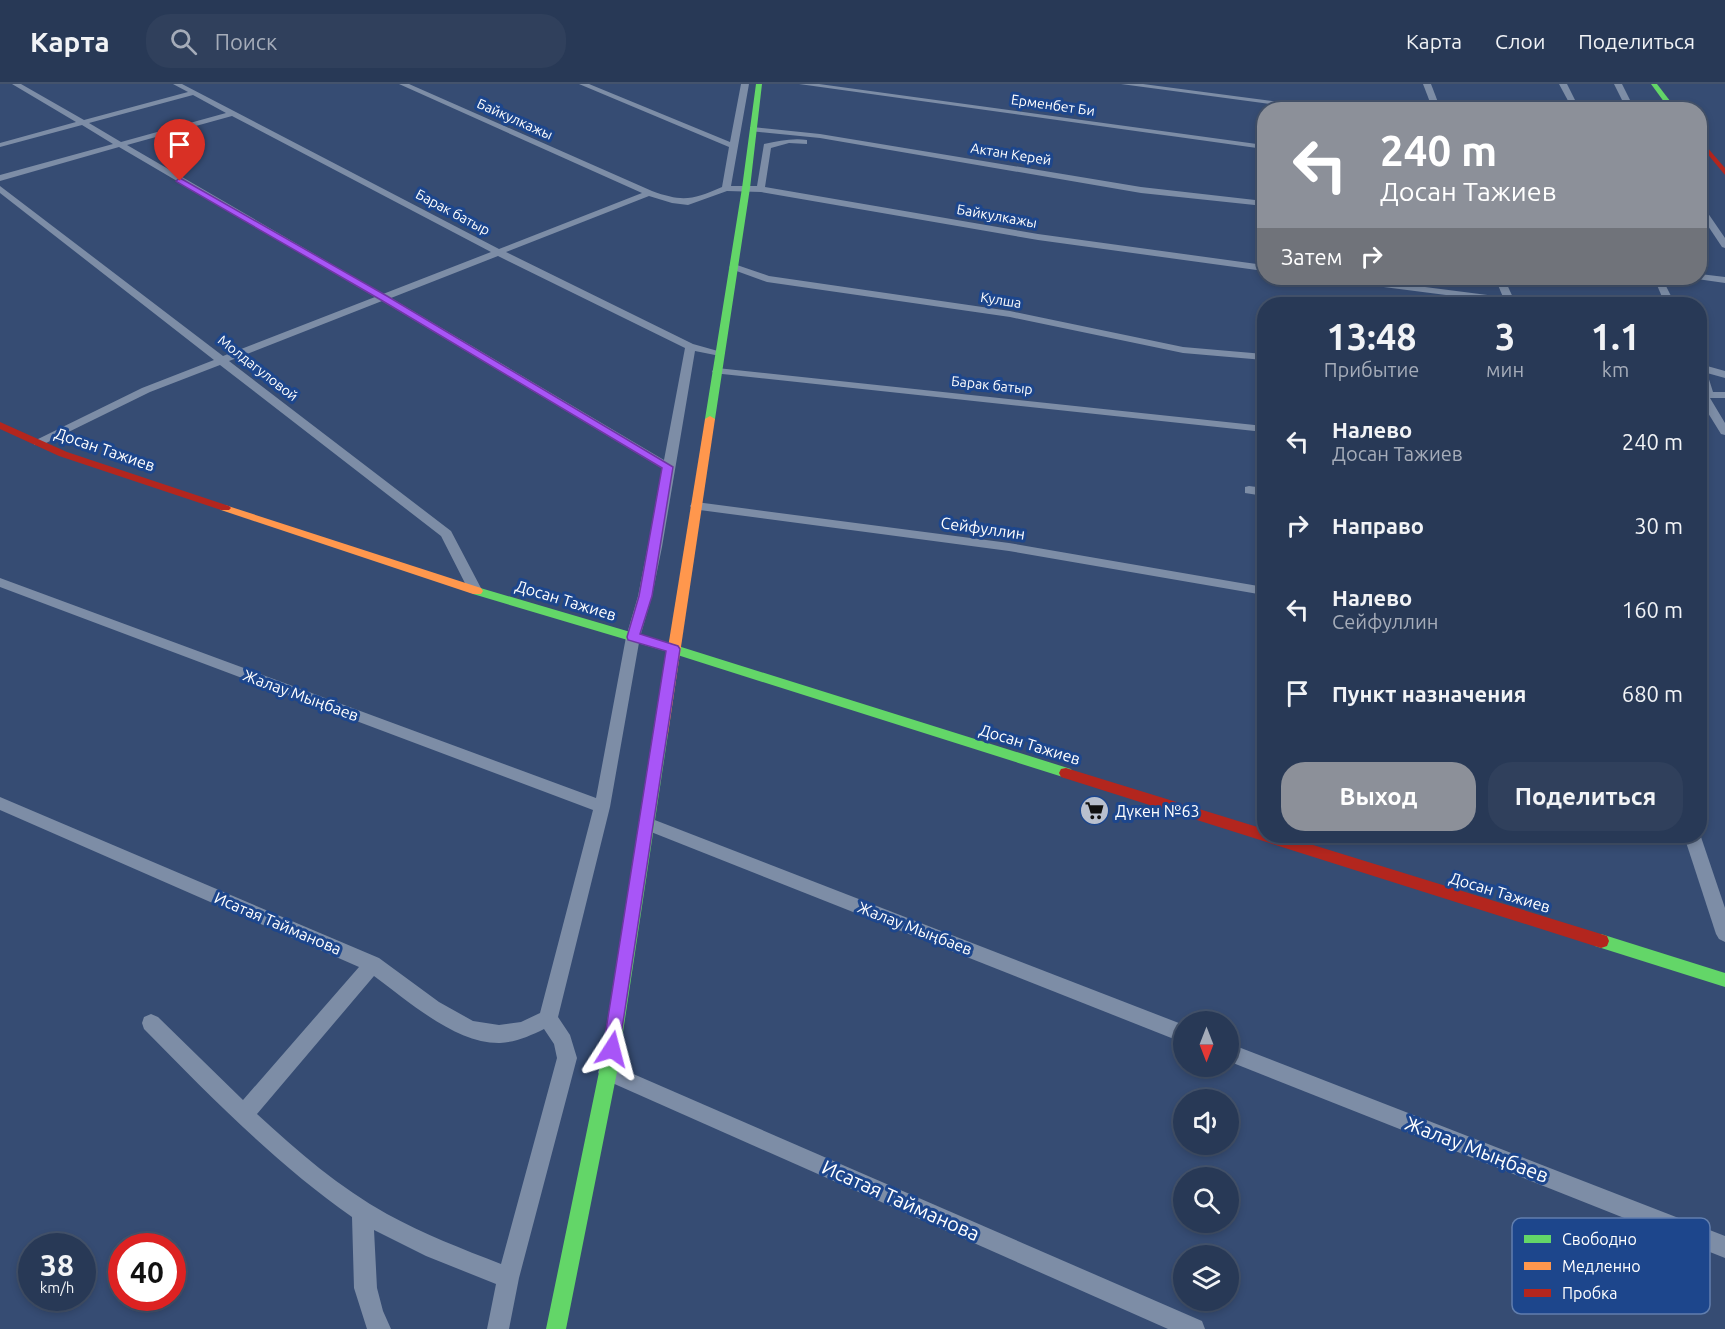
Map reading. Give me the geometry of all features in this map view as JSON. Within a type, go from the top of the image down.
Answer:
[{"type":"main road","points":[[556,1329],[608,1072],[734,267],[759,84]]},
{"type":"main road","points":[[1654,84],[1668,102]]},
{"type":"main road","points":[[1707,150],[1725,173]]},
{"type":"main road","name":"Досан Тажиев","points":[[0,425],[63,454],[475,590],[673,649],[1257,832]]},
{"type":"main road","name":"Досан Тажиев","points":[[1290,843],[1725,980]]},
{"type":"street","points":[[16,84],[384,298],[668,467]]},
{"type":"street","name":"Барак батыр","points":[[177,84],[500,253],[690,347],[720,353]]},
{"type":"street","name":"Байкулкажы","points":[[403,84],[676,203],[699,201],[726,188],[761,189],[1038,237],[1257,267]]},
{"type":"street","points":[[583,84],[734,146]]},
{"type":"street","points":[[726,188],[745,84]]},
{"type":"street","name":"Ерменбет Би","points":[[803,84],[1257,146]]},
{"type":"street","points":[[1125,84],[1271,102]]},
{"type":"street","points":[[1427,84],[1434,102]]},
{"type":"street","points":[[1563,84],[1573,102]]},
{"type":"street","points":[[1618,84],[1627,102]]},
{"type":"street","points":[[0,145],[194,93]]},
{"type":"street","points":[[0,178],[233,113]]},
{"type":"street","name":"Актан Керей","points":[[753,129],[820,136],[1141,190],[1257,203]]},
{"type":"street","points":[[761,189],[767,146],[789,141],[806,142],[820,136]]},
{"type":"street","name":"Молдагуловой","points":[[0,189],[446,534],[475,590]]},
{"type":"street","points":[[38,443],[146,390],[649,193]]},
{"type":"street","points":[[1707,218],[1724,243]]},
{"type":"street","name":"Кулша","points":[[734,267],[766,279],[1010,314],[1183,350],[1257,356]]},
{"type":"street","points":[[1707,278],[1725,279]]},
{"type":"street","points":[[1385,285],[1468,297]]},
{"type":"street","points":[[498,1329],[508,1278],[567,1058],[563,1041],[548,1018],[602,807],[633,637],[645,596],[690,347]]},
{"type":"street","points":[[1707,370],[1725,375]]},
{"type":"street","name":"Барак батыр","points":[[717,371],[1257,428]]},
{"type":"street","points":[[1707,392],[1725,386]]},
{"type":"street","points":[[1707,393],[1725,395]]},
{"type":"street","points":[[1707,400],[1725,432]]},
{"type":"street","points":[[1249,490],[1257,491]]},
{"type":"street","name":"Сейфуллин","points":[[696,506],[1009,547],[1257,590]]},
{"type":"street","name":"Жалау Мыңбаев","points":[[0,582],[602,807]]},
{"type":"street","name":"Исатая Тайманова","points":[[0,803],[373,964],[432,1008],[470,1029],[499,1034],[524,1030],[548,1018]]},
{"type":"street","name":"Жалау Мыңбаев","points":[[646,823],[1173,1030]]},
{"type":"street","points":[[1694,843],[1725,934]]},
{"type":"street","points":[[243,1115],[373,964]]},
{"type":"street","points":[[151,1023],[265,1137],[363,1212],[432,1247],[508,1278]]},
{"type":"street","name":"Жалау Мыңбаев","points":[[1239,1056],[1651,1218]]},
{"type":"street","name":"Исатая Тайманова","points":[[608,1072],[1194,1329]]},
{"type":"street","points":[[363,1212],[363,1272],[374,1320],[380,1329]]},
{"type":"street","name":"Жалау Мыңбаев","points":[[1710,1241],[1725,1247]]},
{"type":"traffic: fast","points":[[710,419],[746,188],[759,84]]},
{"type":"traffic: fast","points":[[1654,84],[1668,102]]},
{"type":"traffic: fast","points":[[477,591],[673,649],[1066,773]]},
{"type":"traffic: fast","points":[[556,1329],[608,1072],[661,734]]},
{"type":"traffic: fast","points":[[1601,941],[1725,980]]},
{"type":"traffic: slow","points":[[661,734],[710,419]]},
{"type":"traffic: slow","points":[[225,508],[477,591]]},
{"type":"traffic: jam","points":[[1707,150],[1725,173]]},
{"type":"traffic: jam","points":[[0,425],[63,454],[225,508]]},
{"type":"traffic: jam","points":[[1066,773],[1257,833]]},
{"type":"traffic: jam","points":[[1288,843],[1601,941]]},
{"type":"place","name":"Дүкен №63","points":[[1094,811]]},
{"type":"route","points":[[180,181],[384,298],[668,467],[655,548],[645,596],[633,637],[673,649],[612,1049]]}]
